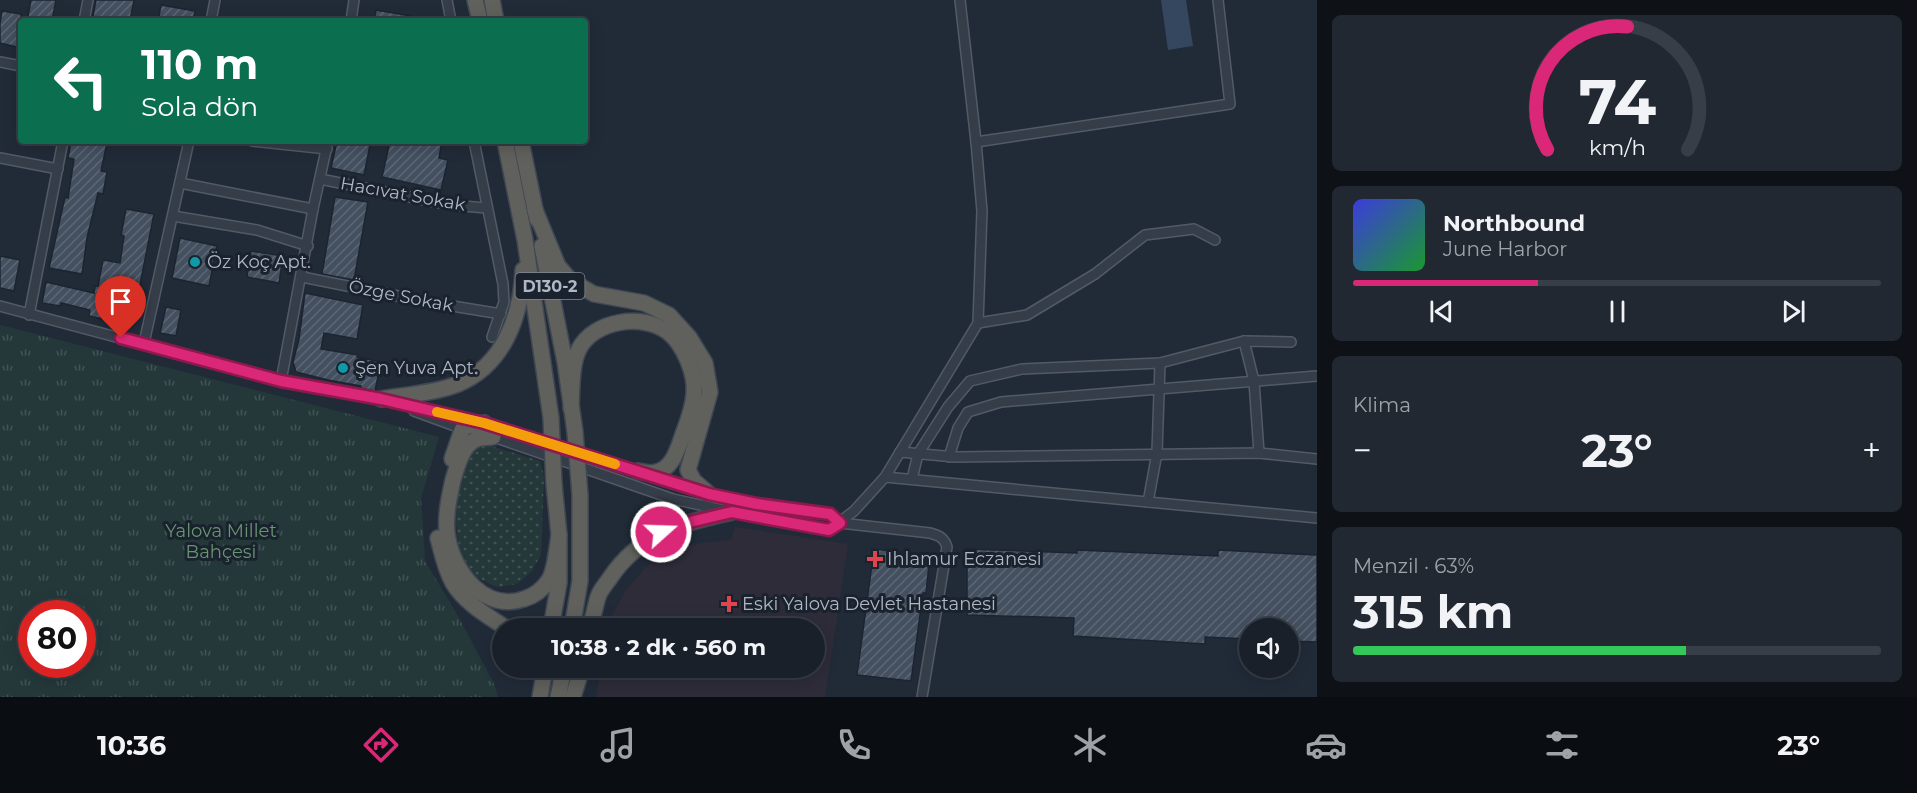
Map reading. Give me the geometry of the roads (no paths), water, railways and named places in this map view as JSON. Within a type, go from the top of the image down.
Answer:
[{"type":"highway","points":[[475,0],[479,18]]},
{"type":"highway","points":[[492,0],[495,18]]},
{"type":"highway","name":"D130-2","points":[[506,144],[525,240],[551,418],[559,535],[559,583],[553,618]]},
{"type":"highway","name":"D130-2","points":[[522,144],[564,362],[575,432],[580,495],[580,581],[574,618]]},
{"type":"highway","points":[[535,210],[558,266],[571,281],[594,294],[644,303],[669,315],[689,337],[705,363],[710,392],[688,470],[694,481],[709,494]]},
{"type":"highway","points":[[381,399],[458,384],[477,372],[495,356],[508,338],[515,316],[523,279],[525,240]]},
{"type":"highway","points":[[571,408],[573,373],[579,350],[592,335],[609,325],[629,322],[653,324],[669,333],[681,349],[691,372],[694,392],[689,417],[670,465],[656,472],[638,471]]},
{"type":"highway","points":[[484,423],[465,427],[462,430],[446,476],[438,538],[453,583],[468,601],[492,618]]},
{"type":"highway","points":[[493,437],[475,440],[464,449],[449,497],[448,538],[463,577],[486,598],[501,602],[518,601],[534,596],[550,579],[559,535]]},
{"type":"highway","points":[[592,618],[598,595],[615,570],[634,551],[661,532],[686,523],[732,512]]},
{"type":"highway","points":[[541,693],[542,678]]},
{"type":"highway","points":[[558,697],[562,678]]},
{"type":"highway","points":[[573,697],[579,678]]},
{"type":"street","points":[[85,18],[88,0]]},
{"type":"street","points":[[212,18],[215,0]]},
{"type":"street","points":[[351,18],[354,0]]},
{"type":"street","points":[[447,0],[450,18]]},
{"type":"street","points":[[381,399],[462,430],[493,437],[673,499],[829,530],[840,523],[885,477],[978,323],[982,211],[960,0]]},
{"type":"street","points":[[976,142],[1230,104],[1218,0]]},
{"type":"street","points":[[0,62],[18,65]]},
{"type":"street","points":[[29,315],[62,144]]},
{"type":"street","points":[[144,343],[188,144]]},
{"type":"street","points":[[281,381],[327,145],[308,144]]},
{"type":"street","points":[[475,144],[503,284],[504,302],[492,337]]},
{"type":"street","points":[[0,158],[58,169]]},
{"type":"street","name":"Hacıvat Sokak","points":[[320,178],[450,205],[487,208]]},
{"type":"street","points":[[180,183],[313,209]]},
{"type":"street","points":[[172,216],[257,230],[308,246]]},
{"type":"street","points":[[978,323],[1027,315],[1095,274],[1145,234],[1194,229],[1215,240]]},
{"type":"street","name":"Özge Sokak","points":[[302,277],[501,314]]},
{"type":"street","points":[[0,306],[281,381],[381,399],[484,423],[709,494],[757,504],[830,514],[840,523],[930,533],[945,540],[947,547],[922,697]]},
{"type":"street","points":[[912,479],[918,454],[948,407],[970,381],[1022,369],[1160,363],[1244,341],[1291,342]]},
{"type":"street","points":[[1244,341],[1254,381],[1259,453]]},
{"type":"street","points":[[1148,502],[1157,453],[1161,389],[1160,363]]},
{"type":"street","points":[[949,457],[958,428],[968,412],[1000,402],[1317,376]]},
{"type":"street","points":[[900,452],[949,457],[1259,453],[1317,459]]},
{"type":"street","points":[[885,477],[1317,518]]},
{"type":"water","points":[[1161,0],[1186,0],[1193,46],[1168,50]]},
{"type":"place","name":"Öz Koç Apt.","points":[[195,262]]},
{"type":"place","name":"Şen Yuva Apt.","points":[[343,368]]},
{"type":"place","name":"Ihlamur Eczanesi","points":[[875,559]]},
{"type":"place","name":"Eski Yalova Devlet Hastanesi","points":[[729,604]]},
{"type":"park label","name":"Yalova Millet Bahçesi","points":[[221,541]]}]
